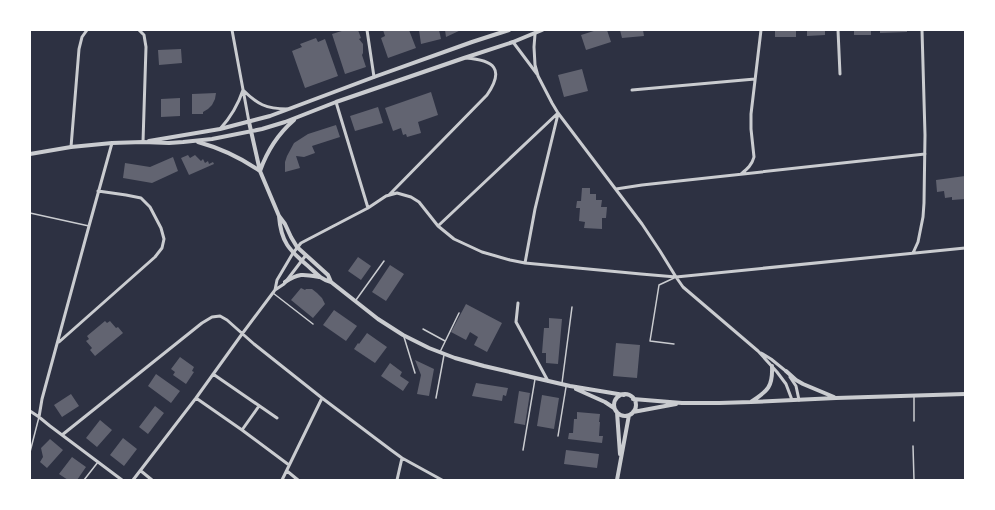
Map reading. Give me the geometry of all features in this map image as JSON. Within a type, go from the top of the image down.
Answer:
[{"type":"street","points":[[71,147],[79,49],[82,37],[88,30]]},
{"type":"street","points":[[139,30],[144,35],[146,47],[143,142]]},
{"type":"street","points":[[232,30],[248,122],[260,171],[279,216],[285,224],[291,237],[306,255],[328,275],[331,282]]},
{"type":"street","points":[[367,30],[374,77]]},
{"type":"street","points":[[143,142],[220,129],[270,116],[501,31],[509,30]]},
{"type":"street","points":[[30,154],[71,147],[112,143],[169,143],[196,141],[251,132],[274,126],[336,102],[513,42],[542,30]]},
{"type":"street","points":[[741,174],[750,166],[754,157],[751,114],[761,30]]},
{"type":"street","points":[[838,30],[840,74]]},
{"type":"street","points":[[913,253],[918,242],[924,203],[925,130],[922,30]]},
{"type":"street","points":[[534,34],[535,65],[538,76],[558,114],[616,189],[660,251],[683,287],[758,351],[786,384],[792,400]]},
{"type":"street","points":[[513,42],[538,76]]},
{"type":"street","points":[[274,292],[277,280],[301,242],[368,208],[389,195],[492,88],[496,76],[495,69],[491,64],[484,60],[464,58]]},
{"type":"street","points":[[632,90],[755,79]]},
{"type":"street","points":[[220,129],[232,115],[243,90]]},
{"type":"street","points":[[243,90],[252,99],[264,106],[277,109],[290,109]]},
{"type":"street","points":[[336,102],[368,208]]},
{"type":"street","points":[[438,226],[558,114]]},
{"type":"street","points":[[525,263],[558,114]]},
{"type":"street","points":[[260,171],[267,154],[277,138],[296,118]]},
{"type":"street","points":[[196,141],[234,155],[260,171]]},
{"type":"street","points":[[39,417],[42,400],[112,143]]},
{"type":"street","points":[[616,189],[925,154]]},
{"type":"street","points":[[58,343],[155,257],[162,248],[164,239],[161,228],[150,207],[141,198],[98,191]]},
{"type":"street","points":[[389,195],[397,193],[411,197],[419,202],[438,226],[454,239],[495,256],[525,263],[641,274],[676,277],[965,248]]},
{"type":"street","points":[[279,216],[280,226],[286,245],[301,261],[323,280],[331,282],[378,319],[403,335],[455,358],[484,366],[566,385],[627,395],[633,399],[682,403],[965,394]]},
{"type":"street","points":[[133,480],[274,292],[284,284],[306,255]]},
{"type":"street","points":[[285,282],[302,274],[320,277]]},
{"type":"street","points":[[518,303],[516,322],[548,380]]},
{"type":"street","points":[[62,435],[202,323],[212,317],[220,316],[227,320],[242,334],[322,398],[402,458],[442,480]]},
{"type":"street","points":[[758,351],[771,359],[796,380],[836,398]]},
{"type":"street","points":[[751,402],[766,391],[770,386],[772,366]]},
{"type":"street","points":[[786,371],[796,386],[798,400]]},
{"type":"street","points":[[213,374],[277,418]]},
{"type":"street","points":[[566,385],[605,402],[622,416],[682,403]]},
{"type":"street","points":[[621,457],[614,404],[617,398],[624,395]]},
{"type":"street","points":[[196,398],[289,465]]},
{"type":"street","points":[[282,480],[322,398]]},
{"type":"street","points":[[617,480],[631,414],[635,405],[633,399]]},
{"type":"street","points":[[242,430],[258,406]]},
{"type":"street","points":[[30,411],[122,480]]},
{"type":"street","points":[[397,480],[402,458]]},
{"type":"street","points":[[141,471],[152,480]]},
{"type":"street","points":[[287,471],[298,480]]},
{"type":"lane","points":[[30,213],[89,226]]},
{"type":"lane","points":[[355,301],[384,261]]},
{"type":"lane","points":[[674,344],[650,341],[659,285],[676,277]]},
{"type":"lane","points":[[274,292],[313,324]]},
{"type":"lane","points":[[558,436],[566,385],[572,307]]},
{"type":"lane","points":[[436,398],[445,341],[458,313]]},
{"type":"lane","points":[[423,329],[445,341]]},
{"type":"lane","points":[[403,335],[415,374]]},
{"type":"lane","points":[[523,450],[535,378]]},
{"type":"lane","points":[[914,396],[914,421]]},
{"type":"lane","points":[[30,452],[39,417]]},
{"type":"lane","points":[[913,446],[914,480]]},
{"type":"lane","points":[[84,480],[98,462]]},
{"type":"building","points":[[345,30],[358,30],[361,38],[359,39],[363,44],[362,55],[366,67],[345,74],[332,34]]},
{"type":"building","points":[[383,30],[409,30],[416,48],[388,58],[381,38],[385,36]]},
{"type":"building","points":[[419,30],[439,30],[441,39],[421,44]]},
{"type":"building","points":[[445,30],[461,30],[446,37]]},
{"type":"building","points":[[597,30],[607,30],[611,42],[586,50],[581,35]]},
{"type":"building","points":[[620,30],[643,30],[644,36],[622,38]]},
{"type":"building","points":[[775,30],[796,30],[796,37],[775,37]]},
{"type":"building","points":[[807,30],[825,30],[825,35],[807,36]]},
{"type":"building","points":[[854,30],[871,30],[871,35],[854,35]]},
{"type":"building","points":[[880,30],[907,30],[907,32],[880,33]]},
{"type":"building","points":[[316,38],[318,42],[325,39],[338,76],[305,88],[292,51],[302,47],[300,44]]},
{"type":"building","points":[[181,49],[182,63],[159,65],[158,50]]},
{"type":"building","points":[[582,69],[588,91],[564,97],[558,75]]},
{"type":"building","points":[[431,92],[438,115],[418,122],[421,133],[407,137],[406,134],[403,135],[401,128],[393,131],[385,108]]},
{"type":"building","points":[[216,93],[212,105],[203,112],[203,114],[192,114],[192,94]]},
{"type":"building","points":[[180,98],[180,116],[161,117],[161,99]]},
{"type":"building","points":[[378,107],[383,123],[355,131],[350,116]]},
{"type":"building","points":[[336,125],[340,137],[312,146],[315,153],[304,157],[296,156],[300,168],[285,172],[285,162],[294,143],[308,134]]},
{"type":"building","points":[[188,155],[190,158],[195,155],[201,161],[203,159],[205,163],[208,161],[209,164],[213,162],[214,164],[189,175],[181,158]]},
{"type":"building","points":[[173,157],[178,171],[152,183],[123,178],[125,163],[150,167]]},
{"type":"building","points":[[965,176],[965,199],[952,200],[952,197],[945,198],[944,191],[937,192],[936,180]]},
{"type":"building","points":[[582,188],[590,188],[590,194],[596,194],[596,200],[602,200],[601,207],[607,207],[606,218],[602,218],[602,229],[584,228],[585,222],[579,221],[580,208],[576,208],[577,201],[581,201]]},
{"type":"building","points":[[358,257],[371,266],[361,280],[348,271]]},
{"type":"building","points":[[390,265],[404,274],[386,301],[372,292]]},
{"type":"building","points":[[301,288],[305,290],[312,289],[322,298],[325,304],[313,318],[291,300]]},
{"type":"building","points":[[466,304],[502,323],[487,352],[474,345],[478,337],[470,332],[466,340],[451,332]]},
{"type":"building","points":[[334,310],[357,326],[346,341],[323,325]]},
{"type":"building","points":[[549,318],[562,319],[558,364],[546,363],[546,353],[542,353],[544,328],[549,328]]},
{"type":"building","points":[[105,321],[107,323],[110,321],[123,333],[95,356],[90,350],[92,348],[86,341],[89,339],[87,336]]},
{"type":"building","points":[[367,333],[387,347],[375,363],[354,349]]},
{"type":"building","points":[[616,343],[640,345],[637,378],[613,376]]},
{"type":"building","points":[[180,357],[194,367],[192,371],[194,372],[186,384],[173,375],[175,372],[171,369]]},
{"type":"building","points":[[415,360],[434,369],[429,396],[417,394],[421,375]]},
{"type":"building","points":[[390,363],[402,372],[400,376],[409,382],[403,391],[381,376]]},
{"type":"building","points":[[156,374],[180,391],[171,403],[148,386]]},
{"type":"building","points":[[476,383],[508,388],[506,396],[503,395],[502,401],[472,396]]},
{"type":"building","points":[[519,391],[530,393],[525,425],[514,423]]},
{"type":"building","points":[[71,394],[79,406],[62,417],[54,405]]},
{"type":"building","points":[[542,395],[559,398],[554,429],[537,426]]},
{"type":"building","points":[[155,406],[164,413],[148,434],[139,427]]},
{"type":"building","points":[[577,412],[600,414],[599,436],[603,436],[602,443],[568,439],[569,433],[573,433],[574,419],[577,419]]},
{"type":"building","points":[[100,420],[112,430],[97,447],[86,438]]},
{"type":"building","points":[[123,438],[137,449],[124,466],[110,455]]},
{"type":"building","points":[[50,439],[63,450],[47,468],[40,462],[43,457],[41,448]]},
{"type":"building","points":[[566,450],[599,454],[597,468],[564,464]]},
{"type":"building","points":[[72,457],[86,467],[77,480],[68,480],[59,474]]}]
